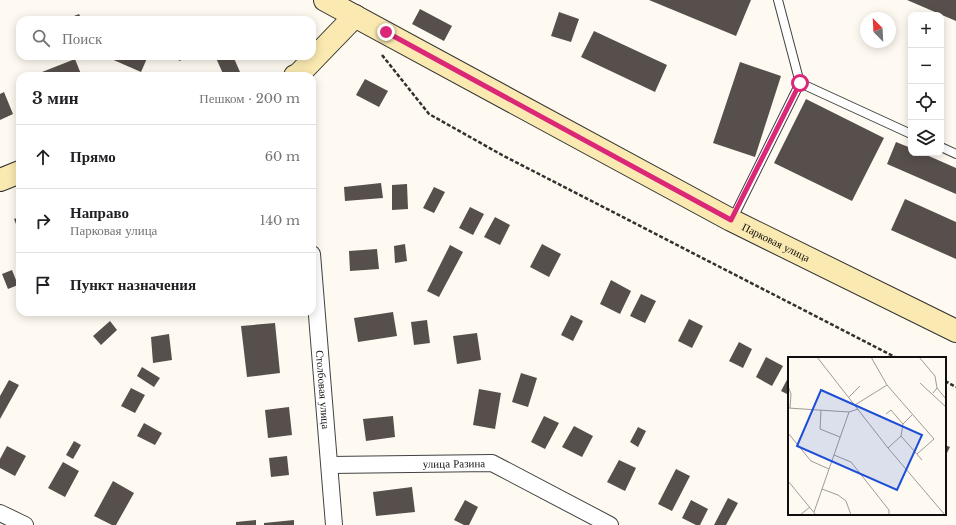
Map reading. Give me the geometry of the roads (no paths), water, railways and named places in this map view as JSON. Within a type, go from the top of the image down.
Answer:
[{"type":"main road","name":"Парковая улица","points":[[325,0],[731,220],[956,331]]},
{"type":"main road","points":[[316,56],[355,16]]},
{"type":"main road","points":[[301,72],[312,60]]},
{"type":"main road","points":[[0,180],[16,174]]},
{"type":"street","name":"Столбовая улица","points":[[315,316],[330,465],[334,525]]},
{"type":"street","name":"улица Разина","points":[[330,465],[492,463],[610,525]]},
{"type":"street","points":[[0,513],[25,525]]},
{"type":"lane","points":[[731,220],[800,83],[778,0]]},
{"type":"lane","points":[[800,83],[908,133]]},
{"type":"lane","points":[[944,148],[956,154]]}]
